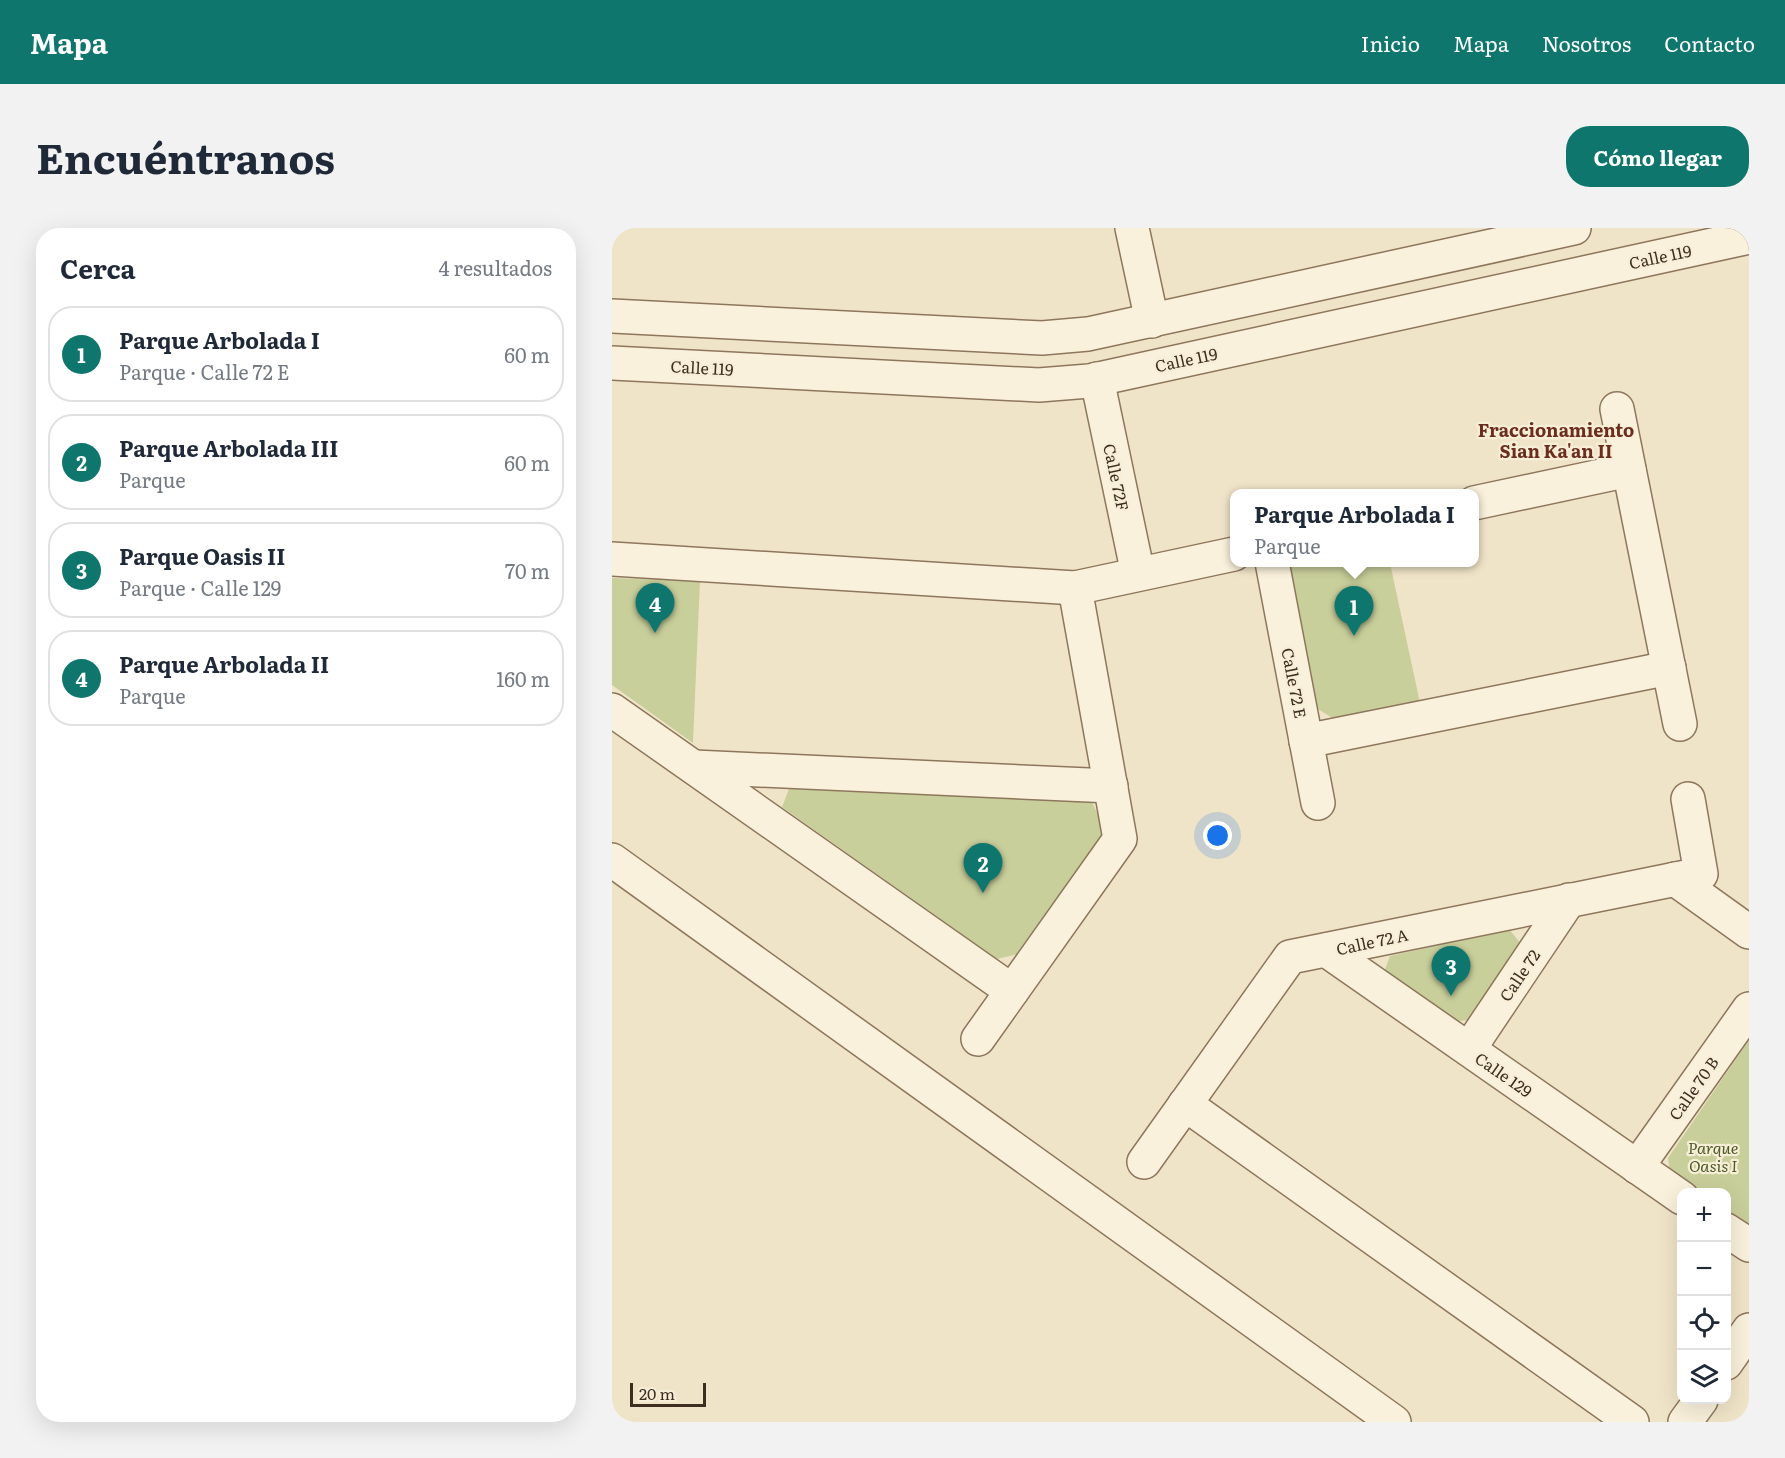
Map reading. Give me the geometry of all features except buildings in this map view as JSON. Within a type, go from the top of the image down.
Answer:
[{"type":"street","points":[[1132,228],[1152,321]]},
{"type":"street","points":[[612,316],[1042,338],[1088,334],[1574,228]]},
{"type":"street","name":"Calle 119","points":[[612,363],[1040,385],[1096,379],[1749,237]]},
{"type":"street","points":[[1488,247],[1479,262],[1479,270],[1481,277],[1494,292]]},
{"type":"street","points":[[1390,268],[1408,288],[1408,297],[1400,313]]},
{"type":"street","points":[[792,372],[804,362],[807,350],[806,337],[795,326]]},
{"type":"street","points":[[865,329],[852,339],[849,350],[851,361],[866,376]]},
{"type":"street","name":"Calle 72F","points":[[1096,379],[1138,574]]},
{"type":"street","points":[[1617,409],[1680,724]]},
{"type":"street","points":[[1479,502],[1629,470]]},
{"type":"street","points":[[612,559],[1075,588],[1230,555]]},
{"type":"street","name":"Calle 72 E","points":[[1273,567],[1318,803]]},
{"type":"street","points":[[978,1039],[1120,839],[1075,588]]},
{"type":"street","points":[[1306,741],[1669,668]]},
{"type":"street","points":[[612,710],[1012,991]]},
{"type":"street","points":[[694,767],[1111,786]]},
{"type":"street","points":[[1688,799],[1688,876],[1749,932]]},
{"type":"street","points":[[612,860],[1394,1422]]},
{"type":"street","name":"Calle 72 A","points":[[1144,1162],[1290,957],[1688,876]]},
{"type":"street","name":"Calle 72","points":[[1469,1049],[1569,900]]},
{"type":"street","name":"Calle 129","points":[[1326,950],[1677,1195]]},
{"type":"street","name":"Calle 70 B","points":[[1637,1167],[1749,1009]]},
{"type":"street","points":[[1185,1104],[1632,1422]]},
{"type":"street","points":[[1731,1233],[1749,1245]]},
{"type":"street","points":[[1731,1356],[1749,1330]]},
{"type":"street","points":[[1685,1422],[1698,1404]]},
{"type":"green space","points":[[1289,567],[1391,567],[1420,703],[1334,719],[1318,709],[1287,569]]},
{"type":"green space","points":[[612,578],[700,581],[693,743],[612,685]]},
{"type":"green space","points":[[789,789],[1092,802],[1106,832],[1018,954],[997,959],[782,807]]},
{"type":"green space","points":[[1509,929],[1521,944],[1468,1020],[1453,1022],[1384,972],[1390,956]]},
{"type":"green space","name":"Parque Oasis I","points":[[1749,1040],[1749,1228],[1731,1216],[1731,1188],[1691,1188],[1670,1174],[1668,1158]]},
{"type":"place","name":"Parque Arbolada II","points":[[655,633]]},
{"type":"place","name":"Parque Arbolada I","points":[[1354,636]]},
{"type":"place","name":"Parque Arbolada III","points":[[983,893]]},
{"type":"place","name":"Parque Oasis II","points":[[1451,996]]},
{"type":"district","name":"Fraccionamiento Sian Ka'an II","points":[[1556,439]]}]
